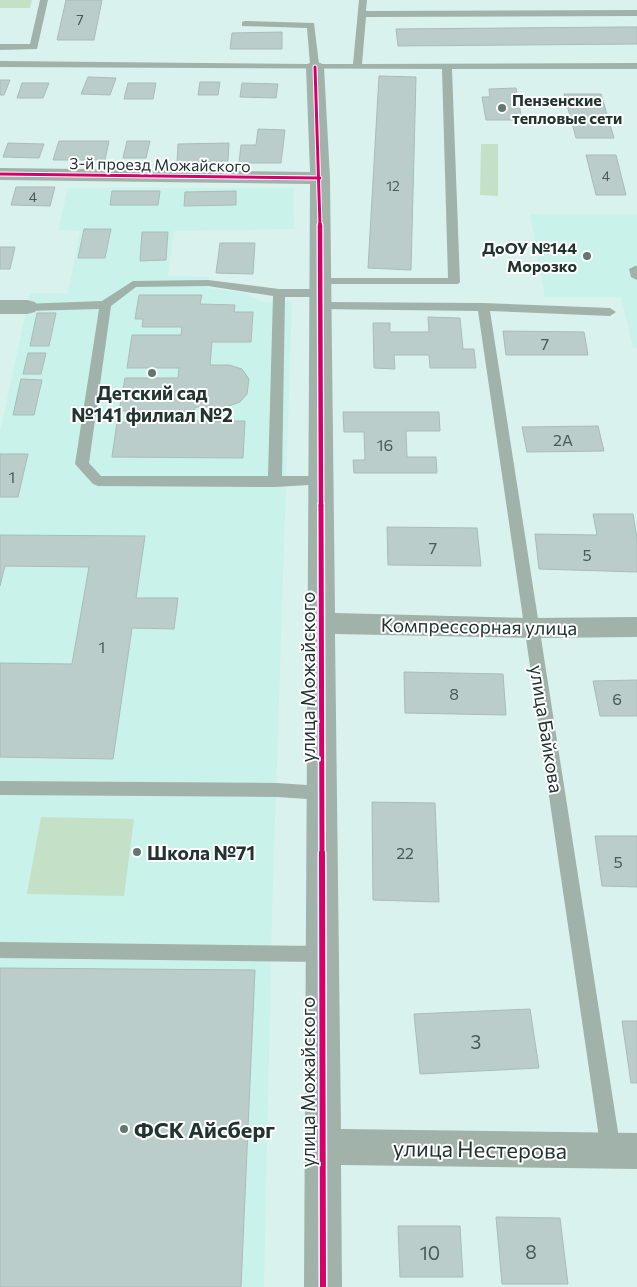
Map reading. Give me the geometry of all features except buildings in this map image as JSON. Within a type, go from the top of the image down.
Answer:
[{"type":"street","name":"улица Можайского","points":[[314,67],[320,178],[323,1287]]},
{"type":"street","name":"3-й проезд Можайского","points":[[0,174],[320,178]]},
{"type":"street","points":[[0,307],[27,306]]},
{"type":"street","name":"Компрессорная улица","points":[[322,623],[532,628],[637,627]]},
{"type":"street","name":"улица Нестерова","points":[[322,1147],[624,1151]]},
{"type":"lane","points":[[0,47],[34,47],[44,0]]},
{"type":"lane","points":[[357,67],[363,0]]},
{"type":"lane","points":[[362,14],[637,13]]},
{"type":"lane","points":[[245,24],[311,25],[314,67]]},
{"type":"lane","points":[[0,64],[314,67],[637,66]]},
{"type":"lane","points":[[27,306],[105,305],[133,284],[208,283],[279,294],[320,293],[454,282],[447,67]]},
{"type":"lane","points":[[637,269],[635,269],[637,278]]},
{"type":"lane","points":[[320,293],[483,307],[610,312]]},
{"type":"lane","points":[[275,482],[279,294]]},
{"type":"lane","points":[[105,305],[82,464],[98,481],[321,481]]},
{"type":"lane","name":"улица Байкова","points":[[483,307],[532,628],[624,1151]]},
{"type":"lane","points":[[0,788],[277,790],[322,793]]},
{"type":"lane","points":[[0,950],[323,954]]},
{"type":"shaded area","points":[[0,0],[32,0],[30,8],[0,8]]},
{"type":"shaded area","points":[[481,144],[498,144],[498,196],[480,195]]},
{"type":"shaded area","name":"Школа №71","points":[[68,188],[293,188],[294,229],[174,231],[168,276],[209,277],[208,288],[242,292],[263,302],[292,301],[272,914],[264,1287],[0,1287],[0,432],[30,293],[68,293],[80,231],[58,230]]},
{"type":"shaded area","name":"ДоОУ №144 Морозко","points":[[530,214],[637,214],[637,348],[633,348],[621,297],[545,297]]},
{"type":"shaded area","points":[[41,817],[134,819],[124,896],[27,894]]},
{"type":"cycle path","points":[[315,67],[320,178],[323,1287]]},
{"type":"cycle path","points":[[0,174],[320,178]]},
{"type":"place","name":"Пензенские тепловые сети","points":[[502,108]]},
{"type":"place","name":"ДоОУ №144 Морозко","points":[[587,256]]},
{"type":"place","name":"Детский сад №141 филиал №2","points":[[152,373]]},
{"type":"place","name":"Школа №71","points":[[137,852]]},
{"type":"place","name":"ФСК Айсберг","points":[[124,1129]]}]
